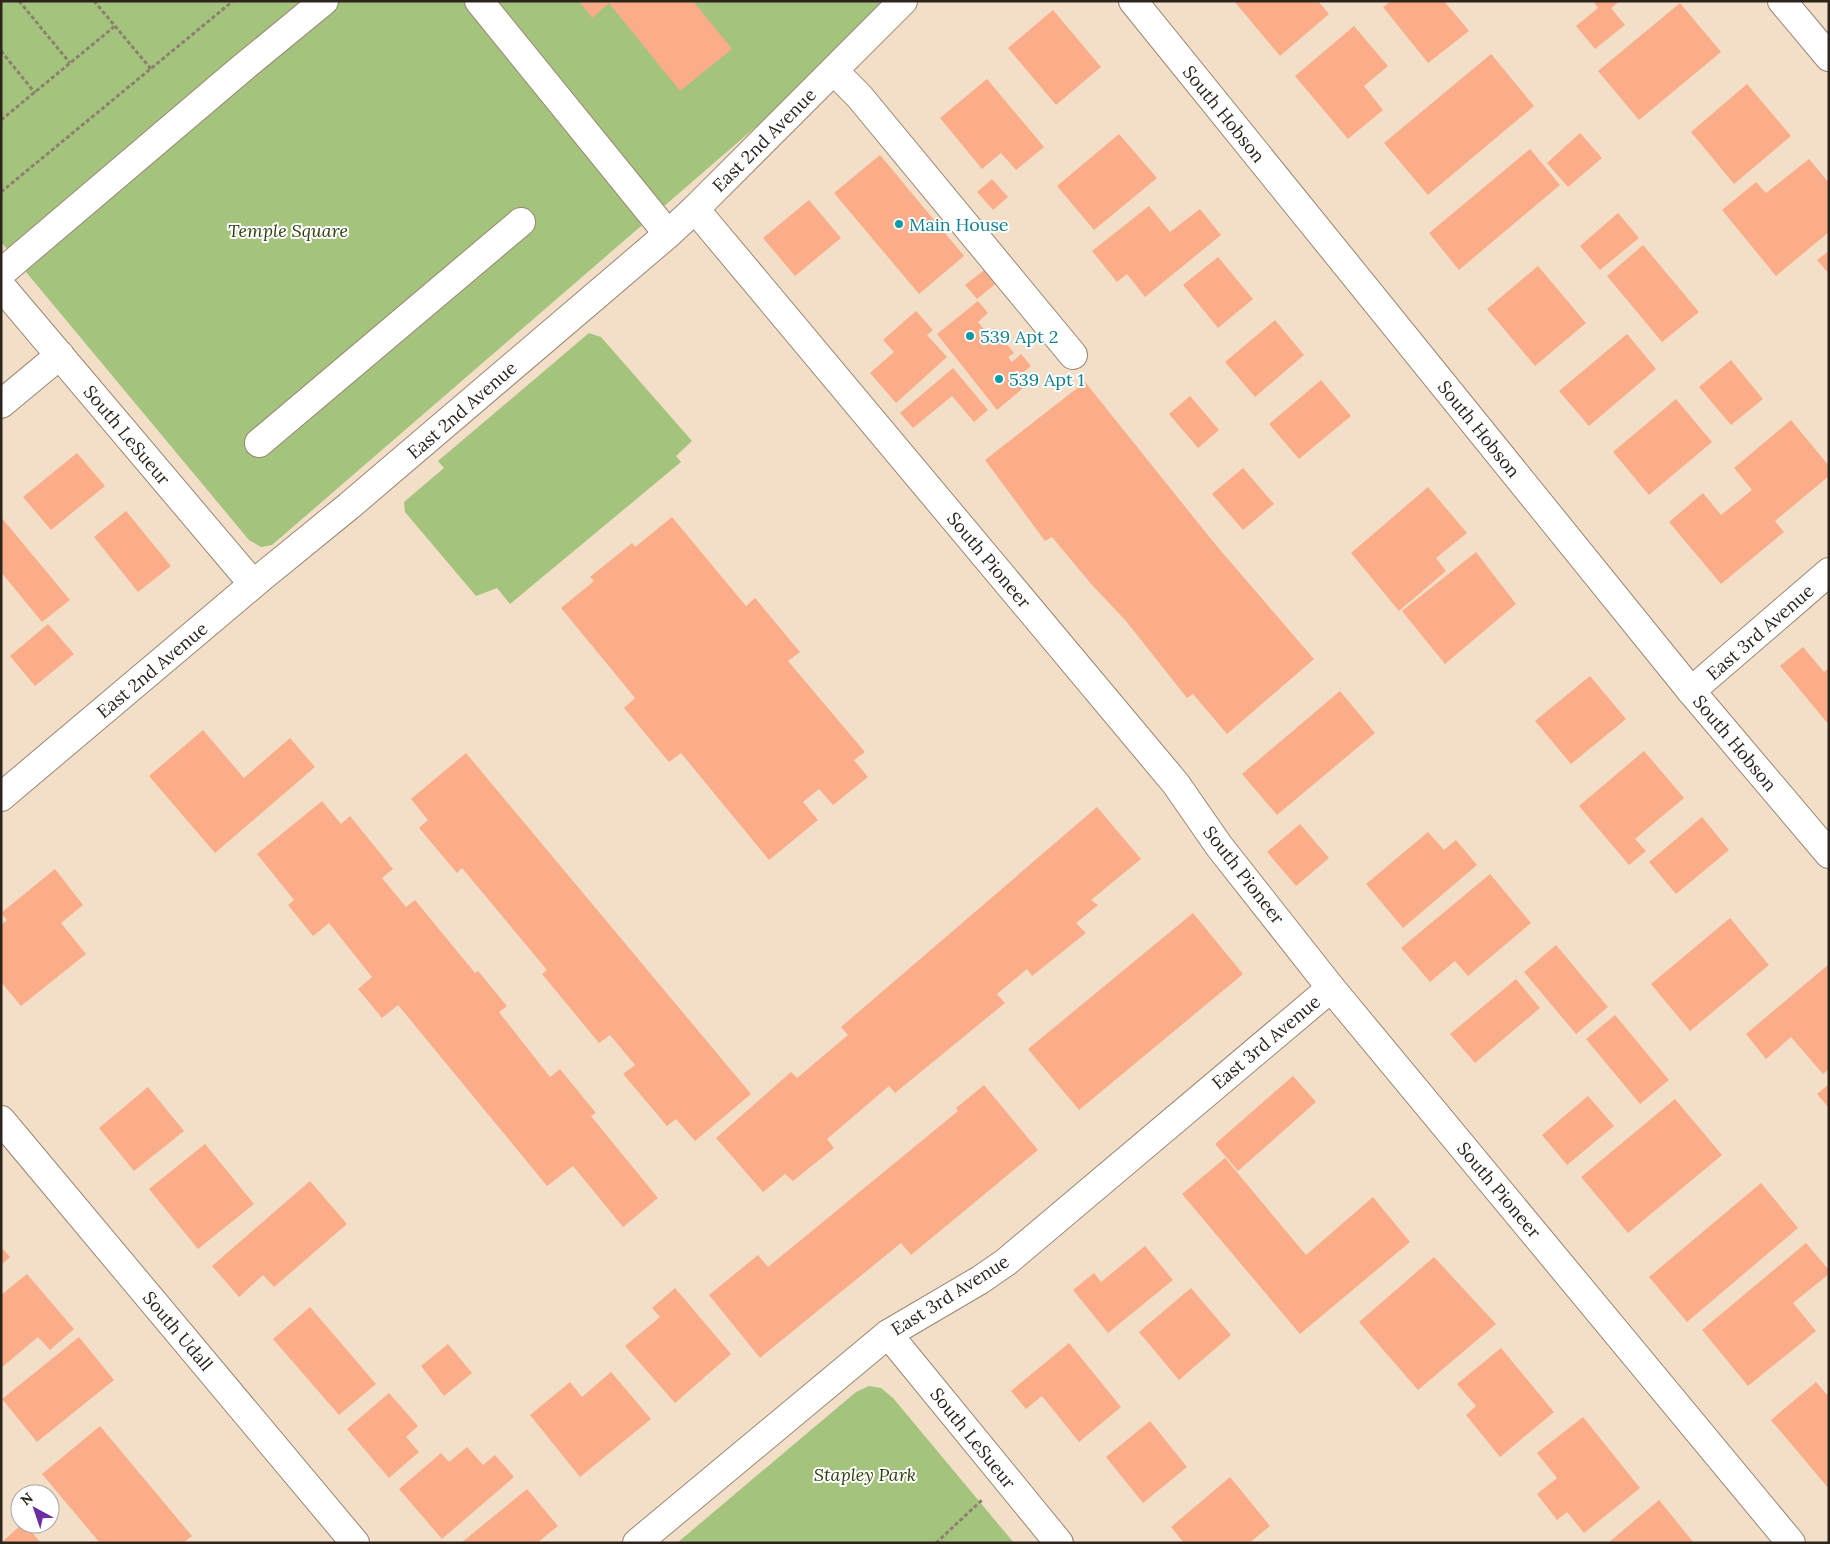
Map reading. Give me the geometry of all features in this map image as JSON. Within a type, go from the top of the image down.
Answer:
[{"type":"street","points":[[1,273],[324,1]]},
{"type":"street","points":[[479,1],[668,234]]},
{"type":"street","name":"East 2nd Avenue","points":[[1,797],[253,584],[356,500],[668,234],[696,209],[903,1]]},
{"type":"street","name":"South Hobson","points":[[1133,1],[1691,692],[1828,853]]},
{"type":"street","points":[[1782,1],[1829,57]]},
{"type":"street","points":[[834,71],[859,96],[1073,355]]},
{"type":"street","name":"South Pioneer","points":[[696,209],[1176,784],[1219,846],[1331,988],[1791,1543]]},
{"type":"street","points":[[259,443],[520,222]]},
{"type":"street","name":"South LeSueur","points":[[1,286],[253,584]]},
{"type":"street","points":[[1,404],[60,355]]},
{"type":"street","name":"East 3rd Avenue","points":[[1691,692],[1829,572]]},
{"type":"street","name":"East 3rd Avenue","points":[[637,1543],[888,1334],[980,1280],[1006,1262],[1331,988]]},
{"type":"street","name":"South Udall","points":[[1,1120],[355,1543]]},
{"type":"street","name":"South LeSueur","points":[[888,1334],[1059,1543]]},
{"type":"path","points":[[19,1],[70,63]]},
{"type":"path","points":[[94,1],[151,69]]},
{"type":"path","points":[[1,192],[233,1]]},
{"type":"path","points":[[1,120],[115,26]]},
{"type":"path","points":[[1,51],[35,93]]},
{"type":"path","points":[[936,1543],[1005,1477]]},
{"type":"green space","name":"Temple Square","points":[[1,1],[882,1],[766,118],[272,545],[261,547],[249,540],[1,242]]},
{"type":"green space","points":[[589,333],[601,337],[692,441],[676,456],[681,462],[510,604],[497,588],[476,596],[405,512],[404,502],[444,468],[438,461]]},
{"type":"green space","name":"Stapley Park","points":[[869,1386],[881,1388],[893,1398],[1014,1543],[677,1543],[856,1392]]},
{"type":"building","points":[[579,1],[693,1],[732,49],[680,91],[609,3],[592,18]]},
{"type":"building","points":[[1234,1],[1318,1],[1329,14],[1280,56]]},
{"type":"building","points":[[1391,1],[1444,1],[1469,31],[1428,63],[1383,7]]},
{"type":"building","points":[[1593,1],[1620,1],[1611,8],[1625,25],[1595,49],[1576,26],[1598,8]]},
{"type":"building","points":[[1680,3],[1721,52],[1639,120],[1598,71]]},
{"type":"building","points":[[1053,10],[1101,67],[1056,105],[1008,48]]},
{"type":"building","points":[[1354,26],[1388,66],[1364,86],[1383,110],[1348,139],[1295,76]]},
{"type":"building","points":[[1491,54],[1534,106],[1428,195],[1384,143]]},
{"type":"building","points":[[987,79],[1044,147],[1016,170],[1001,153],[982,169],[940,118]]},
{"type":"building","points":[[1747,84],[1791,136],[1734,184],[1691,132]]},
{"type":"building","points":[[1580,133],[1602,158],[1568,187],[1547,163]]},
{"type":"building","points":[[1119,134],[1157,178],[1094,230],[1057,186]]},
{"type":"building","points":[[1530,149],[1560,185],[1459,270],[1429,233]]},
{"type":"building","name":"Main House","points":[[880,155],[964,256],[919,294],[834,193]]},
{"type":"building","points":[[1809,159],[1829,183],[1829,232],[1776,276],[1722,210],[1756,182],[1766,193]]},
{"type":"building","points":[[992,179],[1008,197],[993,210],[977,192]]},
{"type":"building","points":[[809,200],[841,238],[795,276],[763,238]]},
{"type":"building","points":[[1149,206],[1170,232],[1200,209],[1221,235],[1145,297],[1127,274],[1117,282],[1092,251]]},
{"type":"building","points":[[1618,213],[1639,238],[1600,270],[1580,246]]},
{"type":"building","points":[[1643,245],[1699,312],[1662,342],[1607,276]]},
{"type":"building","points":[[1829,251],[1829,274],[1817,260]]},
{"type":"building","points":[[1218,257],[1253,299],[1218,328],[1183,285]]},
{"type":"building","points":[[1538,266],[1586,323],[1535,366],[1487,309]]},
{"type":"building","points":[[988,267],[999,281],[977,299],[965,285]]},
{"type":"building","points":[[978,301],[988,313],[978,322],[988,334],[994,328],[1014,353],[1008,357],[1012,362],[1021,354],[1031,366],[1021,374],[1028,384],[997,410],[937,334]]},
{"type":"building","points":[[916,311],[933,330],[927,335],[947,357],[896,403],[870,373],[894,352],[883,340]]},
{"type":"building","points":[[1275,320],[1304,355],[1255,397],[1225,362]]},
{"type":"building","points":[[1627,334],[1656,369],[1589,426],[1559,391]]},
{"type":"building","points":[[1731,360],[1763,399],[1731,425],[1699,387]]},
{"type":"building","points":[[953,368],[988,410],[974,422],[952,396],[913,428],[900,413]]},
{"type":"building","points":[[1321,380],[1351,416],[1299,459],[1269,424]]},
{"type":"building","points":[[1085,382],[1215,544],[1314,659],[1227,734],[1193,694],[1187,698],[1126,621],[1092,585],[1052,537],[1045,541],[985,460]]},
{"type":"building","points":[[1190,396],[1219,430],[1198,448],[1169,414]]},
{"type":"building","points":[[1676,399],[1712,442],[1649,495],[1613,452]]},
{"type":"building","points":[[1791,420],[1829,466],[1829,476],[1775,521],[1784,532],[1721,584],[1669,522],[1703,493],[1721,515],[1752,490],[1734,468]]},
{"type":"building","points":[[77,453],[105,486],[51,530],[23,497]]},
{"type":"building","points":[[1243,468],[1274,504],[1243,530],[1212,494]]},
{"type":"building","points":[[1428,487],[1467,533],[1436,558],[1446,571],[1399,611],[1351,553]]},
{"type":"building","points":[[126,511],[171,566],[138,592],[94,537]]},
{"type":"building","points":[[1,517],[70,600],[42,622],[1,572]]},
{"type":"building","points":[[672,517],[746,606],[755,598],[800,652],[788,661],[865,752],[854,760],[868,777],[833,805],[819,789],[803,802],[818,820],[769,860],[681,753],[669,762],[624,708],[635,698],[561,608],[594,581],[590,577],[632,543],[635,547]]},
{"type":"building","points":[[1476,552],[1516,604],[1445,664],[1402,611]]},
{"type":"building","points":[[48,624],[74,654],[35,686],[10,656]]},
{"type":"building","points":[[1803,647],[1824,672],[1829,668],[1829,725],[1780,666]]},
{"type":"building","points":[[1590,676],[1626,719],[1571,764],[1535,721]]},
{"type":"building","points":[[1340,691],[1375,733],[1277,815],[1242,774]]},
{"type":"building","points":[[203,730],[244,778],[290,738],[315,767],[215,853],[149,776]]},
{"type":"building","points":[[1644,751],[1684,798],[1635,839],[1646,851],[1629,865],[1579,806]]},
{"type":"building","points":[[466,753],[751,1094],[695,1141],[676,1119],[667,1126],[623,1074],[635,1065],[610,1035],[599,1043],[542,974],[547,970],[462,868],[457,873],[419,828],[428,820],[411,799]]},
{"type":"building","points":[[322,801],[341,824],[350,816],[393,869],[382,878],[406,907],[415,900],[475,973],[478,971],[507,1006],[499,1012],[550,1077],[560,1069],[596,1113],[591,1116],[658,1198],[623,1227],[573,1166],[547,1186],[398,1005],[382,1018],[358,989],[372,977],[329,923],[313,936],[288,905],[294,900],[257,854]]},
{"type":"building","points":[[1097,807],[1141,859],[1091,900],[1098,905],[1076,923],[1086,933],[1032,976],[1027,969],[997,994],[1005,1003],[895,1093],[889,1086],[827,1139],[834,1148],[793,1181],[785,1174],[763,1192],[716,1138],[791,1072],[797,1078],[848,1035],[841,1027]]},
{"type":"building","points":[[1702,817],[1729,850],[1676,894],[1649,862]]},
{"type":"building","points":[[1300,824],[1329,858],[1296,886],[1267,852]]},
{"type":"building","points":[[1428,832],[1444,850],[1456,840],[1477,865],[1403,928],[1366,884]]},
{"type":"building","points":[[55,869],[83,905],[61,923],[86,954],[21,1006],[1,982],[1,925],[7,920],[1,913]]},
{"type":"building","points":[[1490,874],[1531,923],[1468,976],[1455,961],[1430,982],[1401,948]]},
{"type":"building","points":[[1193,913],[1243,974],[1079,1110],[1028,1049]]},
{"type":"building","points":[[1730,918],[1769,965],[1690,1031],[1651,984]]},
{"type":"building","points":[[1556,945],[1608,1007],[1576,1034],[1524,972]]},
{"type":"building","points":[[1829,964],[1829,1069],[1823,1074],[1791,1037],[1766,1059],[1746,1034]]},
{"type":"building","points":[[1516,979],[1540,1008],[1475,1063],[1450,1034]]},
{"type":"building","points":[[1615,1015],[1669,1080],[1640,1104],[1586,1039]]},
{"type":"building","points":[[1293,1076],[1316,1102],[1238,1171],[1215,1144]]},
{"type":"building","points":[[1829,1084],[1829,1108],[1817,1094]]},
{"type":"building","points":[[984,1085],[1038,1150],[911,1255],[901,1243],[760,1358],[709,1295],[758,1255],[768,1267],[958,1111],[956,1108]]},
{"type":"building","points":[[148,1087],[184,1131],[134,1171],[99,1128]]},
{"type":"building","points":[[1588,1096],[1614,1126],[1567,1165],[1542,1135]]},
{"type":"building","points":[[1675,1099],[1722,1155],[1628,1233],[1581,1177]]},
{"type":"building","points":[[205,1144],[254,1204],[198,1249],[149,1189]]},
{"type":"building","points":[[1225,1158],[1306,1255],[1373,1197],[1410,1242],[1300,1334],[1182,1194]]},
{"type":"building","points":[[310,1181],[347,1224],[274,1287],[263,1275],[239,1297],[212,1266]]},
{"type":"building","points":[[1761,1183],[1798,1228],[1687,1322],[1649,1277]]},
{"type":"building","points":[[1806,1243],[1829,1270],[1829,1274],[1793,1303],[1816,1331],[1748,1386],[1702,1330]]},
{"type":"building","points":[[1145,1246],[1173,1280],[1108,1333],[1073,1290],[1094,1273],[1101,1282]]},
{"type":"building","points":[[1,1247],[10,1257],[1,1265]]},
{"type":"building","points":[[1434,1257],[1496,1324],[1418,1390],[1359,1322]]},
{"type":"building","points":[[27,1274],[74,1329],[50,1350],[38,1337],[1,1368],[1,1295]]},
{"type":"building","points":[[675,1288],[731,1354],[675,1403],[625,1346],[660,1317],[652,1308]]},
{"type":"building","points":[[1191,1288],[1231,1335],[1179,1380],[1139,1332]]},
{"type":"building","points":[[310,1307],[376,1384],[339,1415],[273,1339]]},
{"type":"building","points":[[79,1337],[114,1380],[37,1442],[2,1399]]},
{"type":"building","points":[[1069,1343],[1121,1407],[1079,1442],[1042,1396],[1026,1409],[1011,1391]]},
{"type":"building","points":[[448,1344],[472,1373],[444,1396],[421,1366]]},
{"type":"building","points":[[1501,1348],[1554,1412],[1500,1457],[1466,1415],[1476,1406],[1457,1384]]},
{"type":"building","points":[[611,1372],[651,1419],[580,1477],[530,1415],[570,1382],[582,1397]]},
{"type":"building","points":[[1816,1382],[1829,1397],[1829,1489],[1771,1420]]},
{"type":"building","points":[[389,1393],[418,1426],[406,1437],[419,1452],[389,1478],[347,1429]]},
{"type":"building","points":[[1583,1417],[1640,1488],[1584,1533],[1567,1512],[1557,1520],[1537,1494],[1557,1478],[1537,1453]]},
{"type":"building","points":[[1150,1421],[1187,1467],[1143,1503],[1106,1457]]},
{"type":"building","points":[[100,1426],[192,1536],[183,1543],[100,1543],[60,1495],[60,1484],[50,1484],[42,1474]]},
{"type":"building","points":[[467,1447],[483,1465],[495,1455],[514,1477],[442,1539],[399,1489],[441,1453],[449,1462]]},
{"type":"building","points":[[1230,1477],[1270,1526],[1249,1543],[1184,1543],[1171,1527]]},
{"type":"building","points":[[527,1489],[558,1526],[537,1543],[461,1543]]},
{"type":"building","points":[[1659,1500],[1694,1543],[1608,1543]]},
{"type":"building","points":[[11,1534],[33,1534],[41,1543],[1,1543]]},
{"type":"place","name":"Main House","points":[[899,224]]},
{"type":"place","name":"539 Apt 2","points":[[970,336]]},
{"type":"place","name":"539 Apt 1","points":[[999,379]]}]
